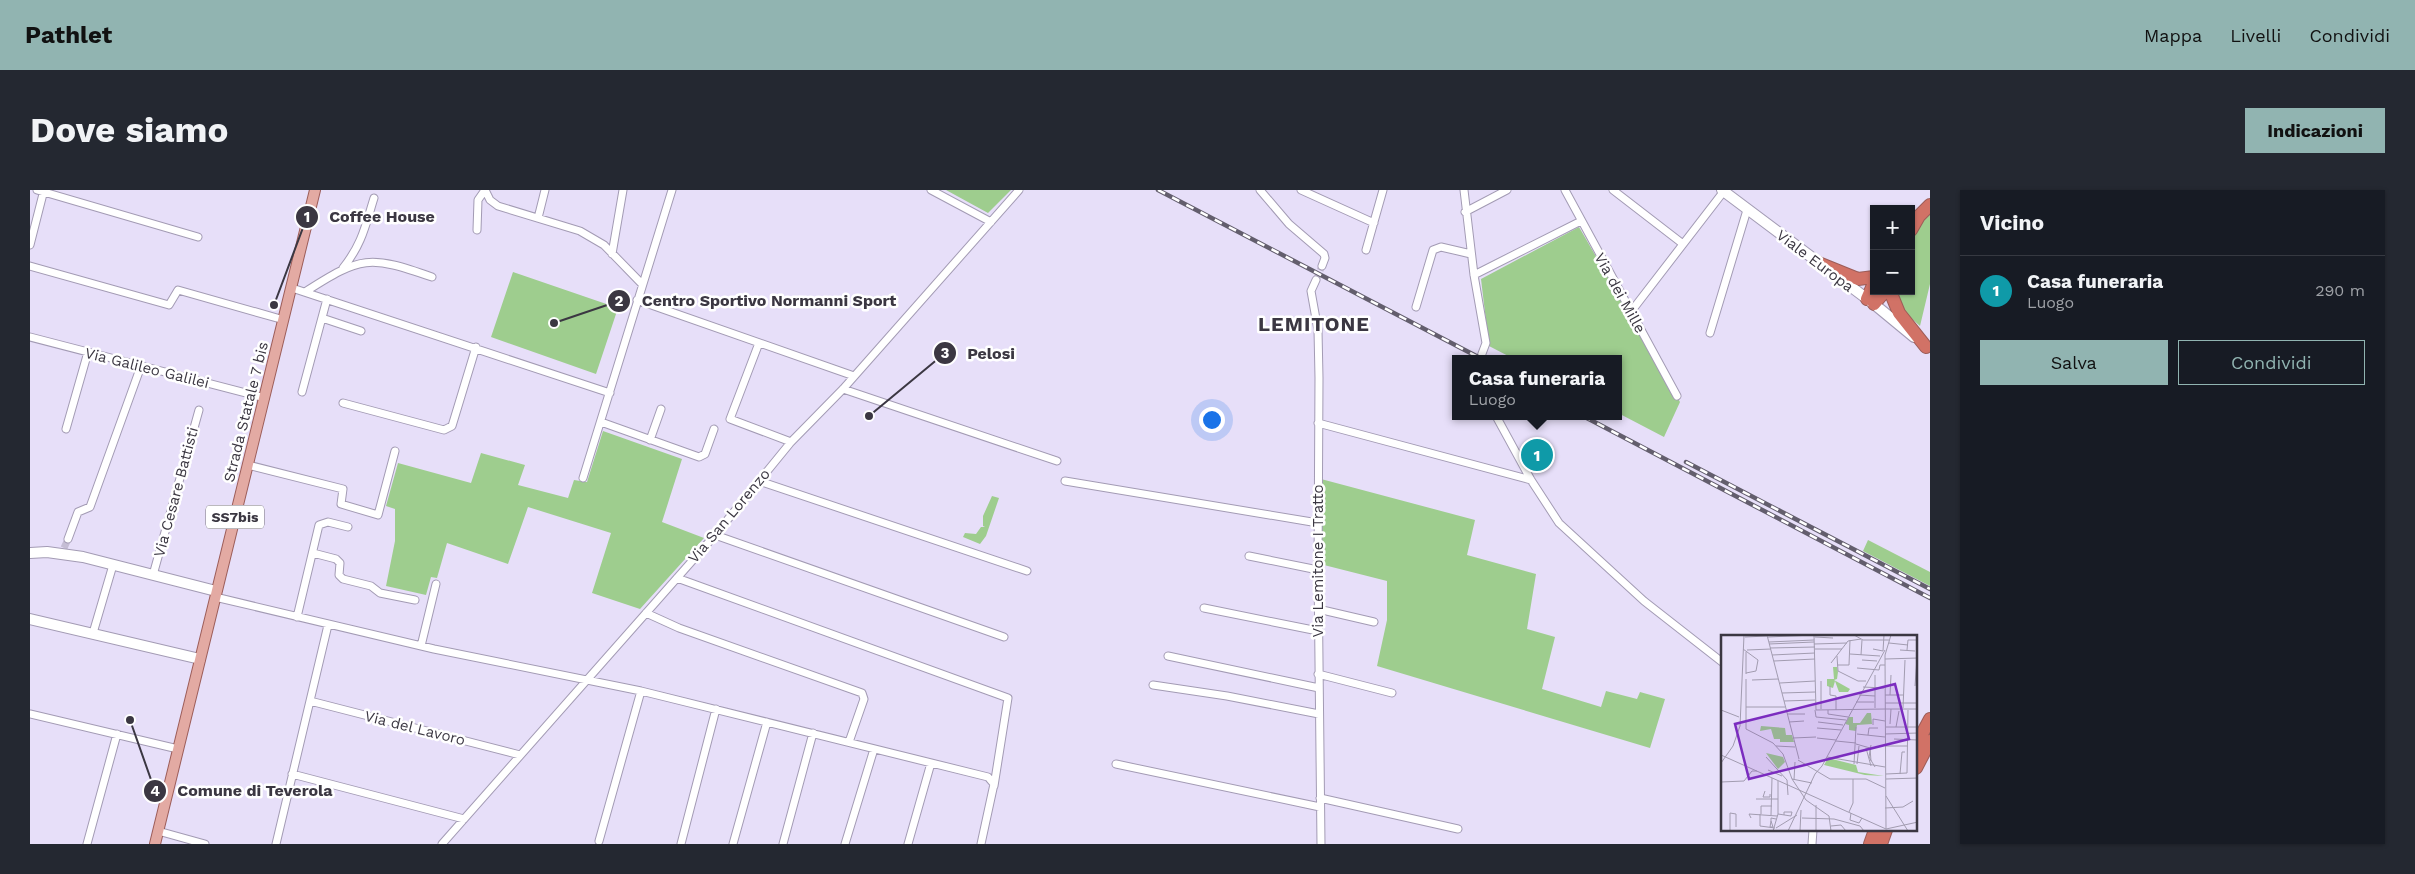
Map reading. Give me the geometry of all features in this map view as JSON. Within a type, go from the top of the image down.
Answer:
[{"type":"highway","points":[[1915,223],[1930,205]]},
{"type":"highway","points":[[1816,262],[1858,279],[1870,278]]},
{"type":"highway","points":[[1870,302],[1871,295]]},
{"type":"highway","points":[[1870,302],[1880,295]]},
{"type":"highway","points":[[1892,295],[1899,313],[1928,349]]},
{"type":"highway","points":[[1918,741],[1930,719]]},
{"type":"highway","points":[[1918,764],[1930,741]]},
{"type":"highway","points":[[1870,844],[1875,832]]},
{"type":"highway","points":[[1881,844],[1885,832]]},
{"type":"main road","name":"Strada Statale 7 bis","points":[[155,844],[315,190]]},
{"type":"street","points":[[477,230],[478,200],[485,190],[490,200],[498,206],[580,231],[604,245],[642,284]]},
{"type":"street","points":[[538,218],[545,190]]},
{"type":"street","points":[[612,254],[622,190]]},
{"type":"street","points":[[583,478],[672,190]]},
{"type":"street","points":[[931,190],[991,222]]},
{"type":"street","name":"Via San Lorenzo","points":[[442,844],[715,535],[791,442],[843,389],[1018,190]]},
{"type":"street","points":[[1260,190],[1289,224],[1324,254],[1322,266]]},
{"type":"street","points":[[1301,190],[1374,223]]},
{"type":"street","points":[[1366,250],[1383,190]]},
{"type":"street","points":[[1464,190],[1465,212],[1474,275],[1486,343],[1482,355]]},
{"type":"street","points":[[1465,212],[1507,190]]},
{"type":"street","name":"Via dei Mille","points":[[1564,190],[1677,396]]},
{"type":"street","points":[[1613,190],[1683,244]]},
{"type":"street","points":[[1630,313],[1723,190]]},
{"type":"street","name":"Viale Europa","points":[[1723,190],[1870,302],[1928,349]]},
{"type":"street","points":[[30,245],[42,191],[198,237]]},
{"type":"street","points":[[343,268],[356,252],[361,242],[374,198]]},
{"type":"street","points":[[1710,333],[1747,210]]},
{"type":"street","points":[[1474,275],[1581,221]]},
{"type":"street","points":[[1416,307],[1433,250],[1441,247],[1471,254]]},
{"type":"street","points":[[305,292],[343,268],[361,262],[377,262],[400,266],[432,277]]},
{"type":"street","points":[[30,266],[169,305],[178,290],[284,320]]},
{"type":"street","name":"Via Lemitone I Tratto","points":[[1316,280],[1312,291],[1318,330],[1318,674],[1321,844]]},
{"type":"street","points":[[292,288],[476,347],[610,393]]},
{"type":"street","points":[[302,392],[327,299]]},
{"type":"street","points":[[637,300],[854,376]]},
{"type":"street","points":[[322,318],[362,331]]},
{"type":"street","name":"Via Galileo Galilei","points":[[30,337],[265,398]]},
{"type":"street","points":[[759,343],[730,419],[791,442]]},
{"type":"street","points":[[343,403],[444,430],[449,429],[452,426],[476,347]]},
{"type":"street","points":[[66,429],[88,352]]},
{"type":"street","points":[[68,538],[78,512],[90,507],[141,366]]},
{"type":"street","points":[[843,389],[1057,461]]},
{"type":"street","points":[[650,440],[661,409]]},
{"type":"street","name":"Via Cesare Battisti","points":[[153,575],[199,410]]},
{"type":"street","points":[[1498,420],[1531,480],[1559,523],[1644,601],[1721,661]]},
{"type":"street","points":[[601,422],[699,457],[705,454],[714,429]]},
{"type":"street","points":[[1318,423],[1531,480]]},
{"type":"street","points":[[248,465],[343,488],[341,504],[378,515],[394,451]]},
{"type":"street","points":[[759,481],[1027,571]]},
{"type":"street","points":[[1065,481],[1318,523]]},
{"type":"street","points":[[298,617],[319,526],[328,522],[348,528]]},
{"type":"street","points":[[715,535],[1004,637]]},
{"type":"street","points":[[30,553],[63,551],[328,625],[641,691],[988,777],[994,784],[993,796]]},
{"type":"street","points":[[313,553],[336,559],[340,563],[338,575],[343,579],[371,586],[380,593],[415,600]]},
{"type":"street","points":[[1249,556],[1318,570]]},
{"type":"street","points":[[93,633],[113,565]]},
{"type":"street","points":[[677,578],[1008,698],[993,796],[981,844]]},
{"type":"street","points":[[421,646],[436,584]]},
{"type":"street","points":[[1204,608],[1318,631]]},
{"type":"street","points":[[1318,608],[1374,622]]},
{"type":"street","points":[[646,613],[679,628],[862,693],[864,699],[849,742]]},
{"type":"street","points":[[30,619],[200,660]]},
{"type":"street","points":[[276,844],[328,625]]},
{"type":"street","points":[[1168,656],[1319,688]]},
{"type":"street","points":[[1318,674],[1392,693]]},
{"type":"street","points":[[1152,685],[1227,696],[1319,714]]},
{"type":"street","points":[[599,841],[641,691]]},
{"type":"street","name":"Via del Lavoro","points":[[310,701],[520,755]]},
{"type":"street","points":[[681,844],[716,709]]},
{"type":"street","points":[[30,714],[178,749]]},
{"type":"street","points":[[733,844],[767,722]]},
{"type":"street","points":[[783,844],[813,733]]},
{"type":"street","points":[[87,844],[116,734]]},
{"type":"street","points":[[845,844],[874,749]]},
{"type":"street","points":[[908,844],[931,763]]},
{"type":"street","points":[[1116,764],[1320,807]]},
{"type":"street","points":[[292,774],[464,820]]},
{"type":"street","points":[[1320,798],[1458,829]]},
{"type":"street","points":[[158,831],[205,844]]},
{"type":"green space","points":[[946,190],[1011,190],[988,213]]},
{"type":"green space","points":[[1930,212],[1930,284],[1920,326],[1901,309],[1896,295],[1915,295],[1915,233]]},
{"type":"green space","points":[[1579,227],[1680,402],[1664,437],[1622,415],[1622,355],[1506,355],[1489,346],[1481,279]]},
{"type":"green space","points":[[513,272],[618,308],[596,374],[491,337]]},
{"type":"green space","points":[[603,431],[682,459],[662,522],[704,538],[640,609],[592,593],[611,533],[528,507],[508,564],[447,543],[437,578],[431,577],[426,595],[386,586],[395,541],[395,509],[386,506],[398,463],[471,483],[481,453],[525,465],[518,485],[568,498],[574,480],[587,482]]},
{"type":"green space","points":[[1321,479],[1475,520],[1467,555],[1536,574],[1527,629],[1555,637],[1542,689],[1601,707],[1606,691],[1637,699],[1640,692],[1665,699],[1650,748],[1377,666],[1387,620],[1387,581],[1320,564]]},
{"type":"green space","points":[[992,496],[999,498],[986,536],[980,544],[963,537],[965,533],[976,534],[981,527],[985,527],[983,526],[983,516]]},
{"type":"green space","points":[[1868,540],[1930,572],[1930,586],[1863,551]]},
{"type":"tunnel","points":[[1316,280],[1322,266]]},
{"type":"tunnel","points":[[64,548],[68,539]]},
{"type":"railway","points":[[1158,190],[1474,355]]},
{"type":"railway","points":[[1591,420],[1930,598]]},
{"type":"railway","points":[[1686,462],[1930,589]]},
{"type":"place","name":"Coffee House","points":[[274,305]]},
{"type":"place","name":"Centro Sportivo Normanni Sport","points":[[554,323]]},
{"type":"place","name":"Pelosi","points":[[869,416]]},
{"type":"place","name":"Casa funeraria","points":[[1537,455]]},
{"type":"place","name":"Comune di Teverola","points":[[130,720]]},
{"type":"district","name":"LEMITONE","points":[[1314,324]]}]
